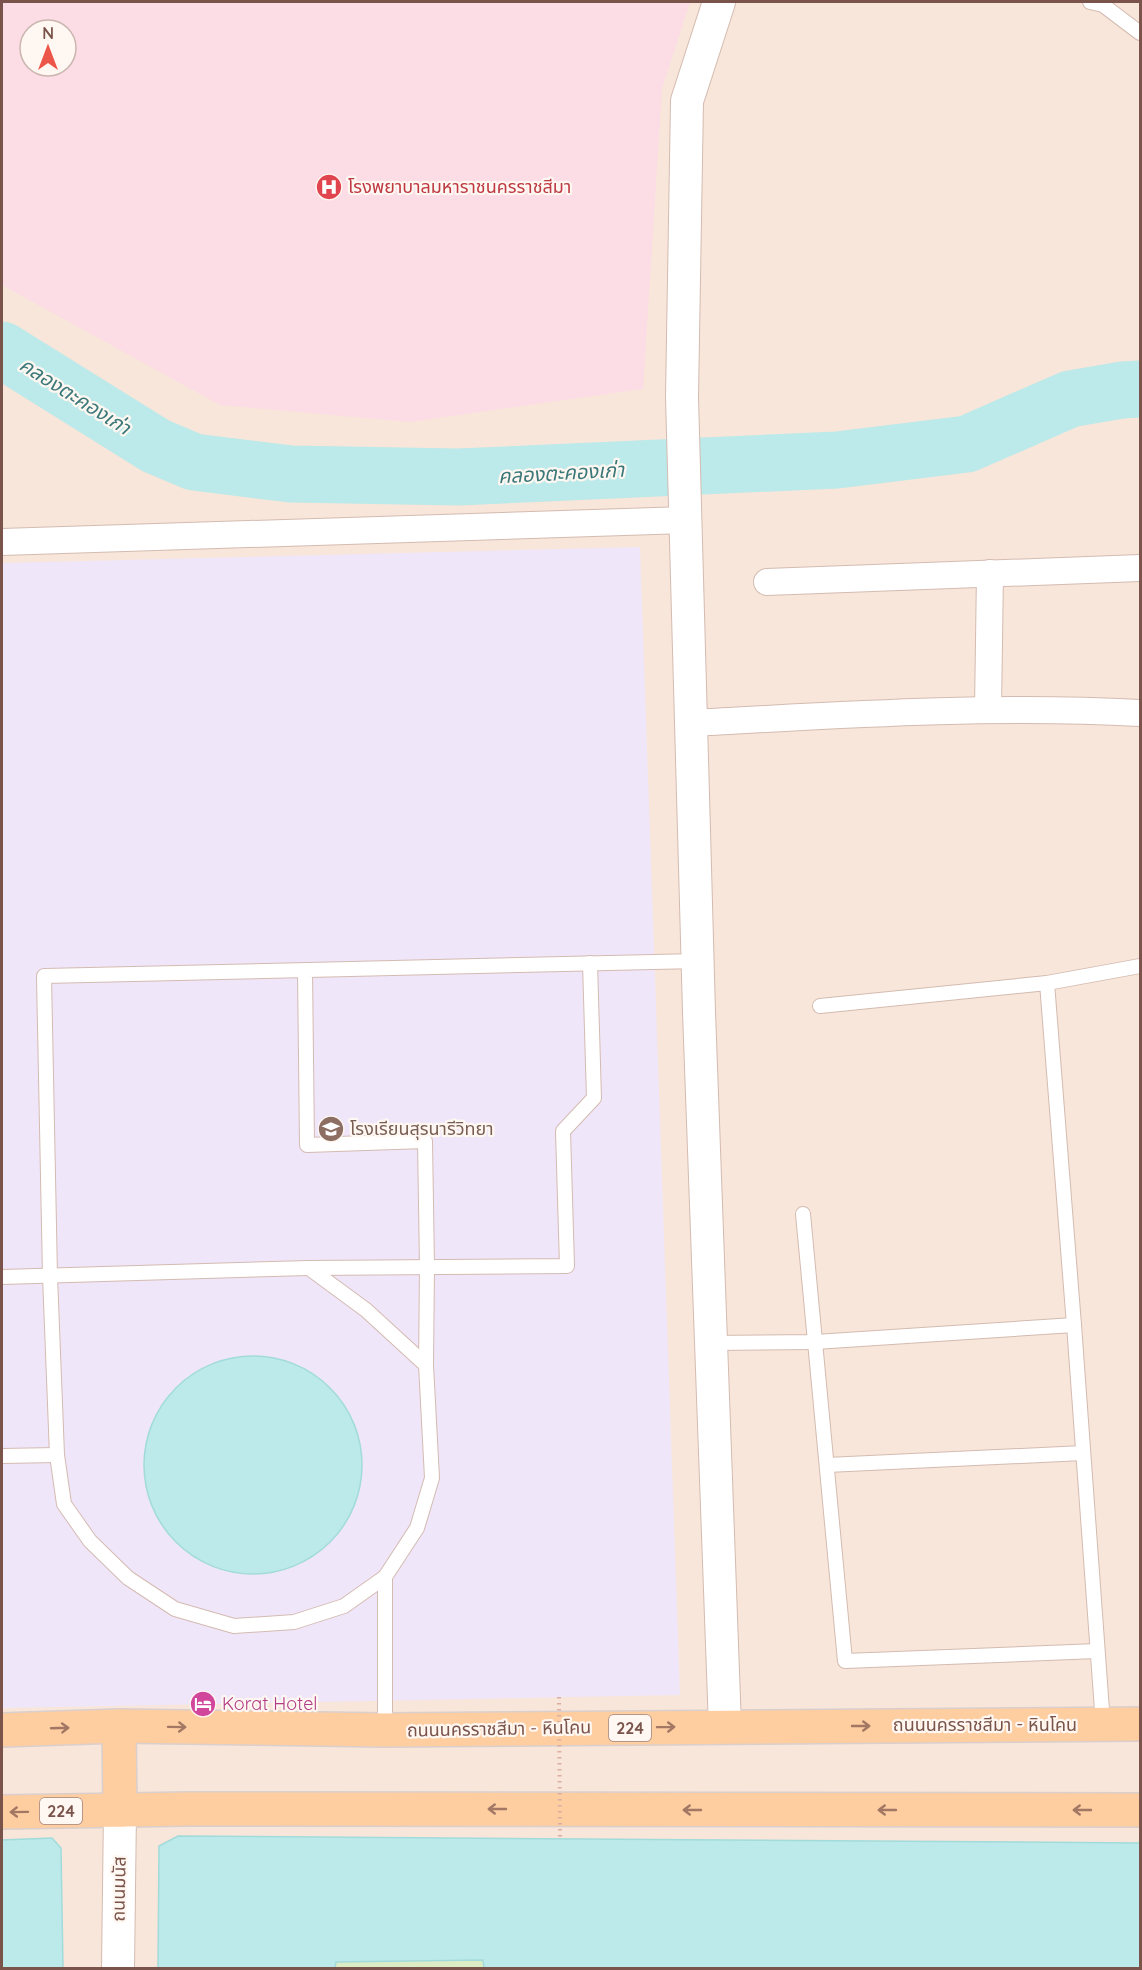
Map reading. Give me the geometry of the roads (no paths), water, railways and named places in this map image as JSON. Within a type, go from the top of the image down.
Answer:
[{"type":"main road","name":"ถนนนครราชสีมา - หินโคน","points":[[2,1730],[119,1726],[385,1730],[1140,1724]]},
{"type":"main road","points":[[119,1726],[120,1810]]},
{"type":"main road","name":"224","points":[[2,1812],[1140,1810]]},
{"type":"street","points":[[719,2],[687,101],[683,414],[698,961],[725,1727]]},
{"type":"street","points":[[2,542],[686,515]]},
{"type":"street","points":[[767,582],[1140,568]]},
{"type":"street","points":[[988,709],[990,573]]},
{"type":"street","points":[[691,723],[906,711],[988,709],[1074,709],[1140,713]]},
{"type":"street","name":"ถนนมนัส","points":[[118,1968],[120,1810]]},
{"type":"lane","points":[[1099,3],[1140,33]]},
{"type":"lane","points":[[305,970],[307,1144],[425,1141],[426,1365],[432,1478],[417,1528],[385,1577],[344,1606],[294,1622],[234,1626],[175,1609],[128,1578],[90,1541],[64,1504],[57,1455],[50,1276],[45,976],[590,963],[698,961]]},
{"type":"lane","points":[[2,1277],[309,1268],[567,1266],[563,1131],[594,1098],[590,963]]},
{"type":"lane","points":[[820,1006],[1047,983],[1140,966]]},
{"type":"lane","points":[[1047,983],[1103,1724]]},
{"type":"lane","points":[[804,1214],[845,1661],[1097,1651]]},
{"type":"lane","points":[[309,1268],[366,1310],[426,1365]]},
{"type":"lane","points":[[711,1343],[815,1342],[1074,1325]]},
{"type":"lane","points":[[827,1465],[1083,1453]]},
{"type":"lane","points":[[2,1456],[57,1455]]},
{"type":"lane","points":[[385,1577],[385,1730]]},
{"type":"water","points":[[253,1356],[274,1358],[295,1365],[330,1388],[353,1423],[360,1444],[362,1465],[360,1486],[353,1507],[330,1542],[295,1565],[274,1572],[253,1574],[232,1572],[211,1565],[176,1542],[153,1507],[146,1486],[144,1465],[146,1444],[153,1423],[176,1388],[211,1365],[232,1358]]},
{"type":"water","points":[[178,1836],[1140,1843],[1140,1968],[484,1968],[483,1960],[336,1962],[335,1968],[158,1968],[159,1846]]},
{"type":"water","points":[[52,1838],[61,1848],[63,1968],[2,1968],[2,1840]]},
{"type":"waterway","name":"คลองตะคองเก่า","points":[[2,350],[156,446],[194,462],[291,474],[458,477],[837,460],[967,444],[1070,399],[1140,389]]},
{"type":"place","name":"โรงพยาบาลมหาราชนครราชสีมา","points":[[329,187]]},
{"type":"place","name":"โรงเรียนสุรนารีวิทยา","points":[[331,1129]]},
{"type":"place","name":"Korat Hotel","points":[[203,1704]]}]
